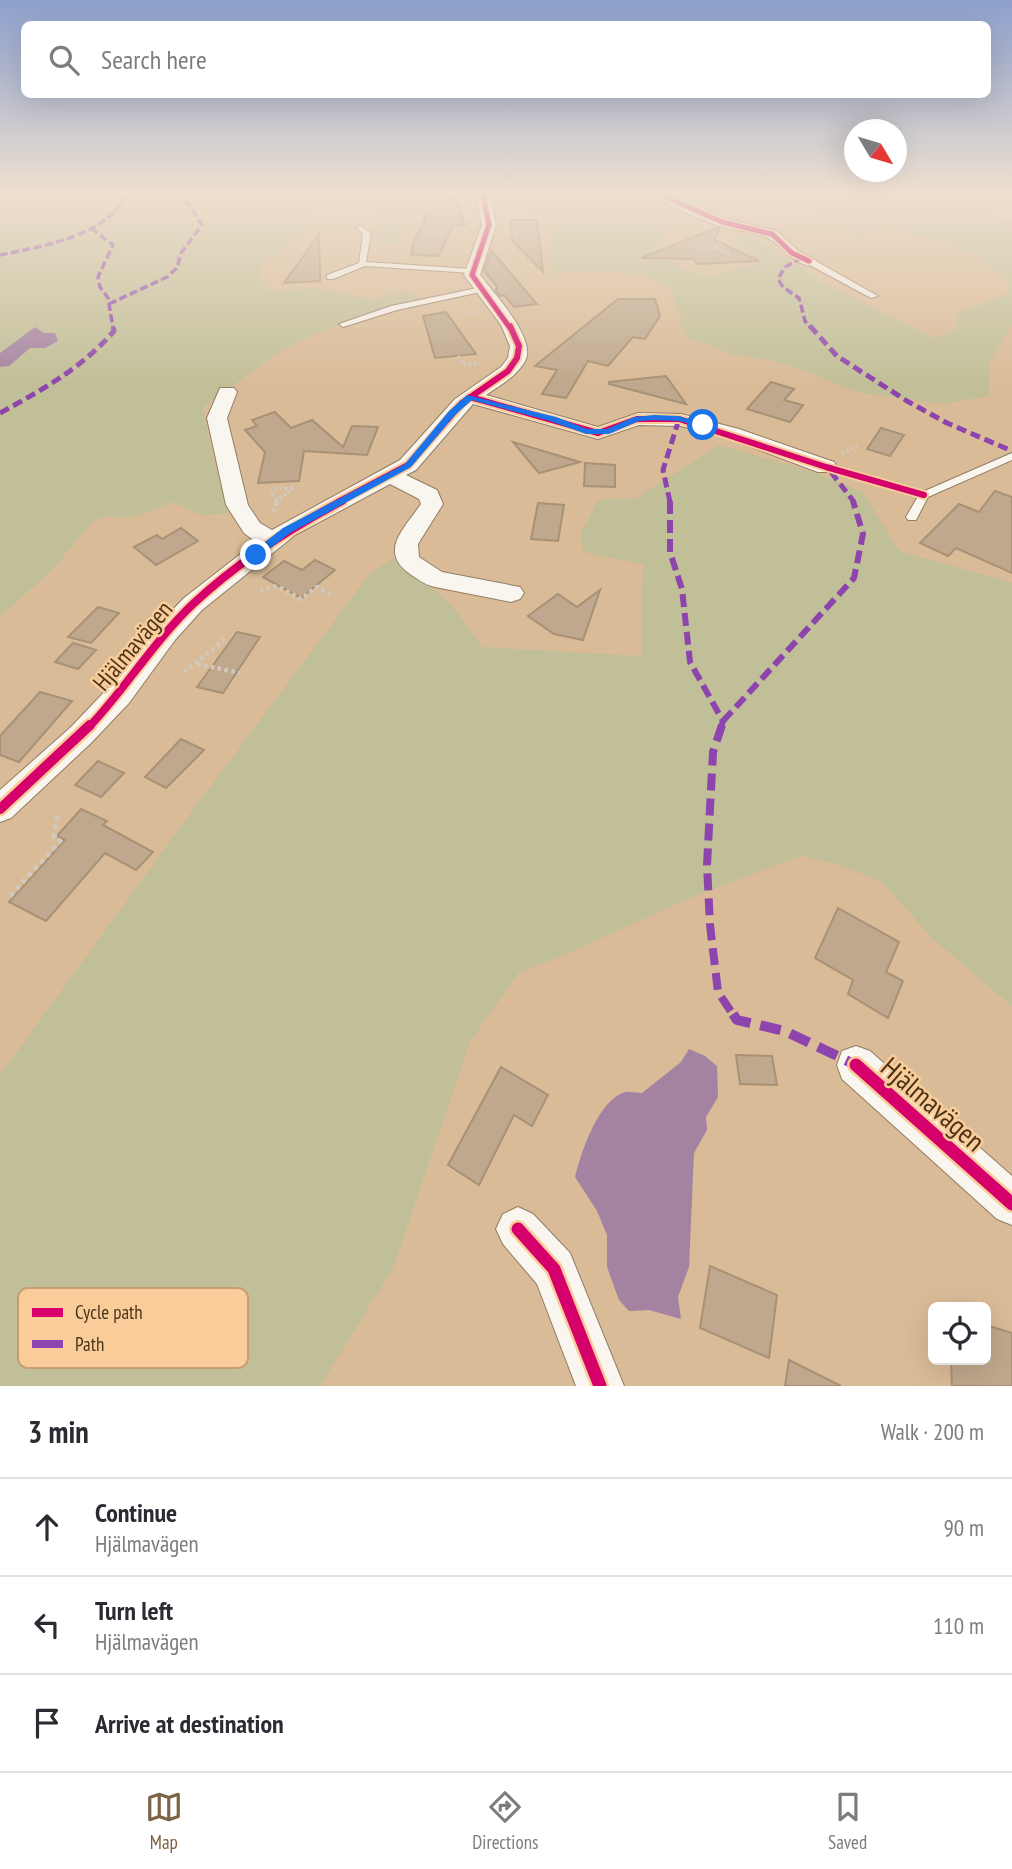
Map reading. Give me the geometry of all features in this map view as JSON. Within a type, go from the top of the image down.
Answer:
[{"type":"street","points":[[477,280],[482,256]]},
{"type":"street","points":[[798,256],[809,261]]},
{"type":"street","name":"Hjälmavägen","points":[[0,809],[81,735],[119,695],[166,633],[194,604],[271,541],[408,466],[452,413],[470,397],[500,378],[517,358],[519,346],[505,320],[477,280]]},
{"type":"street","points":[[227,392],[217,418],[237,505],[251,527],[271,541]]},
{"type":"street","points":[[470,397],[598,433],[637,419],[679,419],[825,467]]},
{"type":"street","points":[[392,476],[429,495],[432,504],[406,544],[407,560],[435,579],[511,593]]},
{"type":"street","name":"Hjälmavägen","points":[[856,1066],[1012,1204]]},
{"type":"street","points":[[518,1228],[554,1269],[600,1386]]},
{"type":"lane","points":[[363,256],[364,264]]},
{"type":"lane","points":[[809,261],[874,296]]},
{"type":"lane","points":[[330,277],[364,264],[477,280]]},
{"type":"lane","points":[[343,324],[371,313],[424,300],[477,280]]},
{"type":"lane","points":[[912,517],[925,495],[1012,457]]},
{"type":"path","points":[[449,311],[478,313],[505,320]]},
{"type":"path","points":[[458,356],[463,363],[479,363]]},
{"type":"path","points":[[272,512],[277,500],[294,487],[273,489],[271,492],[277,500]]},
{"type":"path","points":[[260,592],[276,586],[301,599],[317,587],[334,596]]},
{"type":"path","points":[[184,672],[225,639]]},
{"type":"path","points":[[197,664],[240,674]]},
{"type":"path","points":[[10,896],[60,841],[54,838],[58,815]]},
{"type":"shaded area","points":[[0,256],[274,256],[260,266],[262,282],[270,291],[317,288],[371,300],[408,291],[419,299],[321,331],[274,355],[203,408],[216,471],[225,478],[223,491],[230,513],[201,515],[172,502],[137,517],[102,517],[91,523],[54,568],[0,617],[0,367],[9,366],[30,348],[45,348],[44,333],[35,327],[0,353]]},
{"type":"shaded area","points":[[549,256],[664,256],[695,273],[717,274],[761,262],[753,256],[784,256],[821,281],[935,338],[956,329],[958,313],[1010,293],[1007,280],[975,256],[1012,256],[1012,326],[989,362],[989,396],[941,404],[857,392],[797,368],[765,359],[731,354],[689,338],[680,323],[682,316],[673,296],[658,283],[645,277],[614,271],[552,273]]},
{"type":"shaded area","points":[[35,327],[44,333],[55,333],[58,341],[45,348],[30,348],[9,366],[0,367],[0,353]]},
{"type":"shaded area","points":[[719,445],[820,474],[863,492],[899,551],[1012,583],[1012,1006],[933,939],[881,881],[834,863],[800,856],[687,899],[567,954],[519,972],[470,1042],[393,1268],[320,1386],[0,1386],[0,1075],[195,807],[369,575],[398,554],[454,608],[482,647],[641,656],[643,564],[583,552],[581,533],[599,499],[635,499]]},
{"type":"shaded area","points":[[689,1049],[705,1056],[717,1066],[718,1097],[706,1117],[707,1130],[694,1153],[689,1267],[678,1297],[681,1319],[649,1310],[629,1311],[619,1300],[607,1267],[607,1235],[597,1211],[575,1177],[592,1128],[607,1105],[625,1092],[642,1093],[681,1062]]},
{"type":"building","points":[[304,256],[319,256],[320,281],[284,283]]},
{"type":"building","points":[[489,256],[496,256],[537,304],[514,307],[504,295],[500,296],[496,291],[497,286],[484,271]]},
{"type":"building","points":[[527,256],[541,256],[543,272]]},
{"type":"building","points":[[647,256],[748,256],[759,261],[697,264],[694,259],[641,258]]},
{"type":"building","points":[[618,299],[655,299],[660,316],[645,339],[633,337],[608,366],[588,361],[566,398],[542,394],[557,370],[535,366]]},
{"type":"building","points":[[446,312],[476,354],[435,358],[423,316]]},
{"type":"building","points":[[666,376],[686,404],[609,384],[609,382]]},
{"type":"building","points":[[771,382],[794,389],[784,400],[803,405],[790,422],[747,409]]},
{"type":"building","points":[[275,412],[291,428],[312,420],[343,447],[352,426],[378,427],[367,455],[304,451],[299,481],[258,483],[265,452],[245,430],[257,426],[252,420]]},
{"type":"building","points":[[881,428],[904,435],[890,456],[867,449]]},
{"type":"building","points":[[513,442],[580,462],[539,473]]},
{"type":"building","points":[[585,463],[615,465],[615,487],[584,486]]},
{"type":"building","points":[[995,491],[1012,497],[1012,573],[956,548],[948,556],[920,543],[959,504],[979,512]]},
{"type":"building","points":[[538,503],[564,505],[558,541],[531,539]]},
{"type":"building","points":[[181,528],[198,541],[156,565],[134,547],[157,535],[162,539]]},
{"type":"building","points":[[315,560],[335,570],[301,598],[263,577],[284,561],[302,570]]},
{"type":"building","points":[[600,590],[583,640],[554,634],[528,616],[558,594],[577,607]]},
{"type":"building","points":[[98,607],[119,613],[91,643],[68,637]]},
{"type":"building","points":[[237,632],[260,637],[223,693],[197,687]]},
{"type":"building","points":[[73,643],[96,650],[78,669],[55,662]]},
{"type":"building","points":[[40,692],[72,701],[19,762],[0,755],[0,736]]},
{"type":"building","points":[[181,739],[204,750],[166,788],[145,777]]},
{"type":"building","points":[[98,761],[124,773],[101,797],[75,785]]},
{"type":"building","points":[[81,809],[107,821],[103,825],[153,852],[136,870],[105,853],[46,921],[9,902],[65,840],[57,836]]},
{"type":"building","points":[[838,908],[899,942],[886,972],[903,981],[888,1018],[848,994],[853,980],[815,958]]},
{"type":"building","points":[[736,1055],[772,1056],[777,1085],[740,1084]]},
{"type":"building","points":[[501,1067],[548,1095],[532,1126],[514,1115],[479,1185],[448,1165]]},
{"type":"building","points":[[710,1266],[777,1295],[769,1358],[700,1328]]},
{"type":"building","points":[[991,1327],[1012,1333],[1012,1386],[952,1386],[951,1365],[991,1365]]},
{"type":"building","points":[[789,1360],[841,1386],[785,1386]]},
{"type":"marked path","points":[[0,413],[76,368],[114,331],[108,298],[100,287],[98,277],[108,256]]},
{"type":"marked path","points":[[109,304],[167,277],[177,268],[180,256]]},
{"type":"marked path","points":[[802,258],[785,267],[778,279],[783,287],[799,298],[805,321],[837,356],[947,423],[1012,451]]},
{"type":"marked path","points":[[679,419],[663,470],[670,495],[670,552],[682,589],[690,662],[723,721],[713,752],[707,865],[710,925],[718,992],[737,1020],[785,1031],[856,1065]]},
{"type":"marked path","points":[[723,721],[854,578],[862,548],[861,521],[851,496],[831,472]]},
{"type":"cycle path","points":[[0,809],[81,735],[119,695],[166,633],[193,604],[287,530],[408,465],[462,403],[508,371],[517,358],[519,346],[509,325],[472,275],[478,256]]},
{"type":"cycle path","points":[[798,256],[809,261]]},
{"type":"cycle path","points":[[470,397],[598,433],[637,419],[679,419],[826,467],[924,495]]},
{"type":"cycle path","points":[[856,1065],[1012,1204]]},
{"type":"cycle path","points":[[518,1229],[554,1269],[600,1386]]},
{"type":"route","points":[[256,555],[286,530],[408,466],[429,444],[452,413],[470,397],[553,419],[586,432],[609,431],[637,419],[679,419],[703,425]]}]
